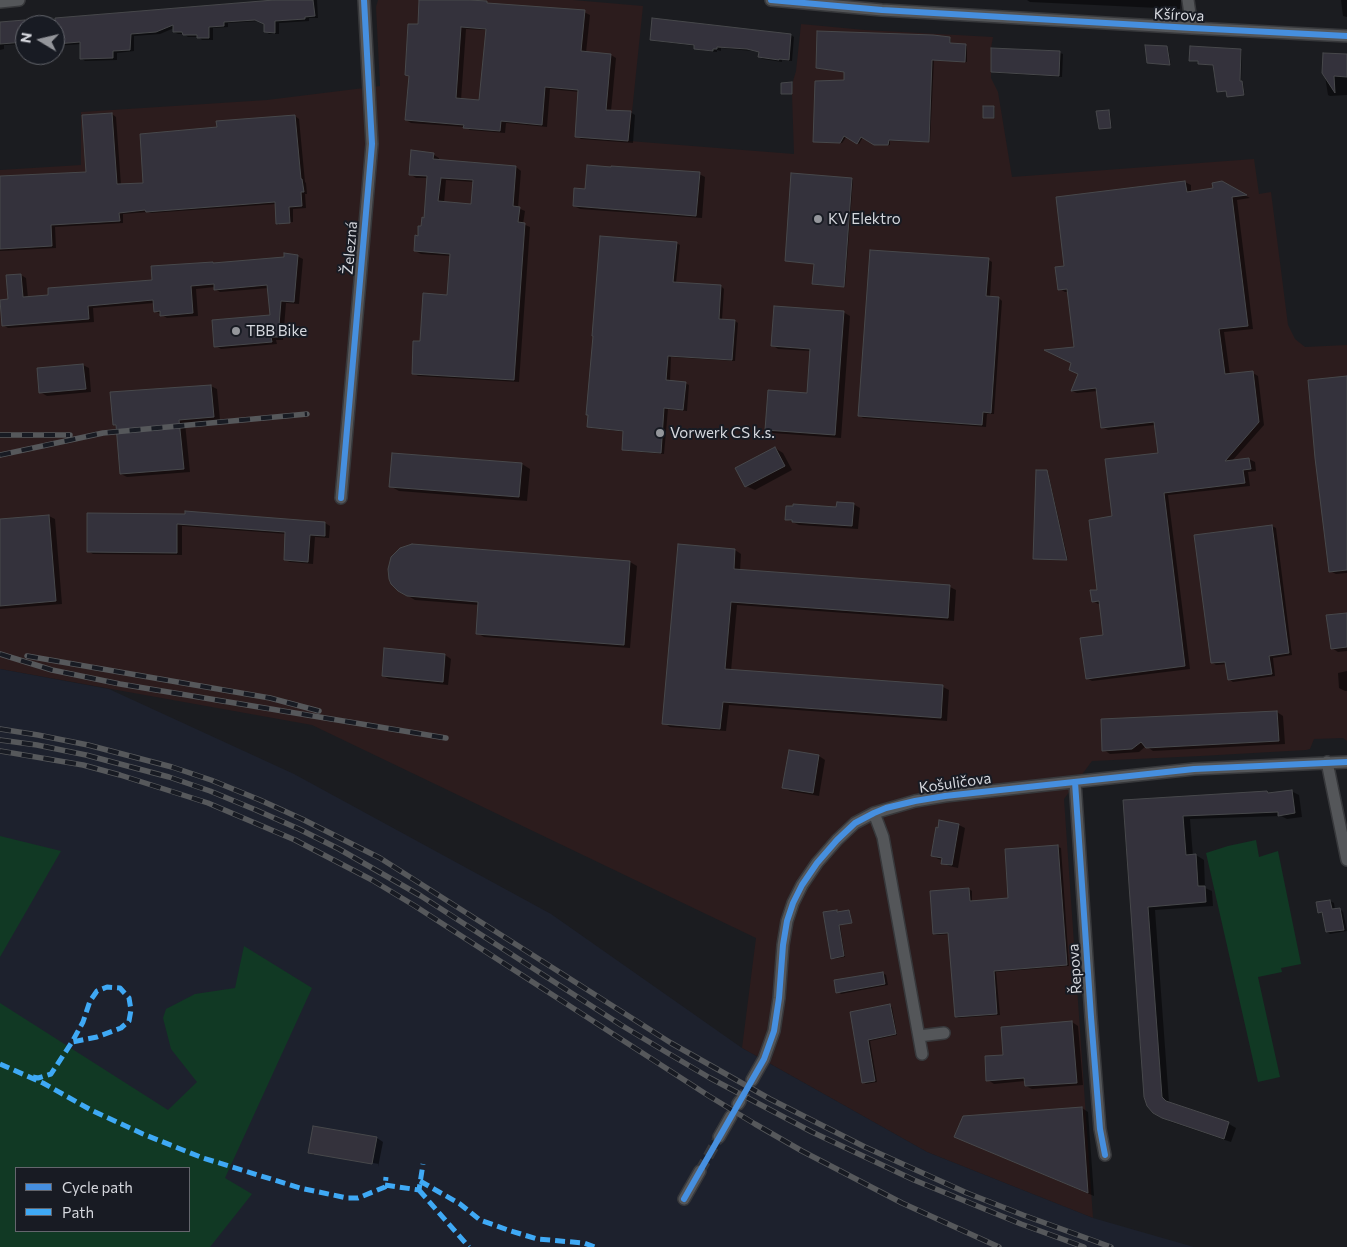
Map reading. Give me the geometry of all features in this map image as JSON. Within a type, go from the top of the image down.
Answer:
[{"type":"street","points":[[0,2],[20,0]]},
{"type":"street","name":"Železná","points":[[341,498],[372,144],[364,0]]},
{"type":"street","name":"Kšírova","points":[[771,0],[882,5],[1192,28],[1347,36]]},
{"type":"street","name":"Kšírova","points":[[1188,0],[1192,28]]},
{"type":"street","points":[[1328,762],[1347,860]]},
{"type":"street","name":"Košuličova","points":[[752,1080],[764,1059],[774,1031],[779,998],[783,945],[787,921],[793,903],[802,885],[817,863],[855,823],[874,813],[915,801],[935,798],[1194,769],[1347,762]]},
{"type":"street","name":"Řepova","points":[[1075,782],[1100,1129],[1105,1155]]},
{"type":"street","points":[[874,813],[883,837],[922,1054]]},
{"type":"street","points":[[919,1036],[944,1033]]},
{"type":"street","points":[[719,1137],[731,1116]]},
{"type":"street","points":[[684,1199],[700,1171]]},
{"type":"shaded area","points":[[378,0],[573,0],[643,6],[629,141],[794,154],[792,94],[801,24],[865,30],[993,37],[991,78],[998,92],[1012,177],[1254,159],[1259,194],[1271,192],[1288,325],[1295,339],[1305,347],[1347,345],[1347,741],[1343,738],[1314,739],[1310,749],[1306,750],[1092,761],[1064,799],[1093,1218],[927,1152],[742,1048],[756,938],[312,725],[0,669],[0,170],[81,165],[81,112],[267,100],[380,86],[376,7]]},
{"type":"shaded area","points":[[0,669],[109,689],[294,774],[551,914],[742,1048],[927,1152],[1093,1218],[1194,1247],[110,1247],[190,1232],[190,1167],[15,1167],[0,1174]]},
{"type":"green space","points":[[0,836],[61,851],[0,957]]},
{"type":"green space","points":[[1256,840],[1259,857],[1278,851],[1301,964],[1281,968],[1282,972],[1258,977],[1280,1077],[1258,1082],[1206,853]]},
{"type":"green space","points":[[244,946],[312,988],[225,1178],[252,1194],[210,1247],[0,1247],[0,1003],[168,1110],[197,1082],[171,1049],[163,1018],[166,1009],[195,994],[235,988]]},
{"type":"building","points":[[274,0],[313,0],[315,16],[305,17],[305,19],[275,21],[275,33],[264,32],[264,24],[255,20],[224,22],[224,26],[209,27],[209,38],[197,38],[197,35],[183,35],[182,32],[173,32],[173,25],[156,32],[131,34],[130,50],[113,51],[113,58],[80,59],[80,42],[65,43],[65,17]]},
{"type":"building","points":[[419,0],[487,1],[487,3],[585,10],[581,51],[611,54],[606,110],[631,111],[628,141],[575,137],[578,90],[545,87],[542,125],[501,121],[500,131],[463,128],[464,125],[405,120],[409,76],[405,75],[408,24],[418,24]],"holes":[[[461,27],[486,29],[479,100],[456,98]]]},
{"type":"building","points":[[652,18],[791,34],[789,60],[758,57],[759,52],[747,49],[717,47],[713,51],[694,49],[694,45],[650,40]]},
{"type":"building","points":[[15,21],[15,43],[0,44],[0,22]]},
{"type":"building","points":[[817,31],[933,35],[950,37],[950,43],[966,44],[965,62],[932,60],[929,142],[889,140],[888,145],[874,145],[861,137],[857,144],[844,136],[840,143],[813,142],[815,81],[844,80],[844,72],[816,68]]},
{"type":"building","points":[[1145,45],[1167,46],[1170,65],[1147,63]]},
{"type":"building","points":[[1190,46],[1241,49],[1240,81],[1242,81],[1244,95],[1227,97],[1226,91],[1217,92],[1213,65],[1189,61]]},
{"type":"building","points":[[991,48],[1060,51],[1059,76],[991,72]]},
{"type":"building","points":[[1323,53],[1347,54],[1347,77],[1334,76],[1335,93],[1322,73]]},
{"type":"building","points":[[792,82],[792,94],[781,94],[781,83]]},
{"type":"building","points":[[983,106],[994,106],[994,118],[983,118]]},
{"type":"building","points":[[1109,110],[1111,128],[1099,129],[1096,111]]},
{"type":"building","points":[[112,113],[117,184],[143,183],[140,134],[217,127],[216,121],[295,115],[304,192],[301,192],[302,206],[289,207],[290,223],[276,224],[275,202],[119,213],[120,221],[51,225],[52,246],[0,249],[0,176],[86,172],[82,115]]},
{"type":"building","points":[[411,150],[434,153],[433,159],[516,166],[513,206],[520,207],[518,222],[525,223],[514,380],[412,374],[413,341],[420,341],[423,293],[447,295],[450,254],[414,251],[415,235],[418,236],[418,226],[421,226],[422,217],[424,218],[427,176],[409,175]],"holes":[[[441,178],[473,180],[471,204],[438,201]]]},
{"type":"building","points":[[587,165],[700,172],[696,216],[573,206],[574,188],[585,189]]},
{"type":"building","name":"KV Elektro","points":[[791,173],[852,178],[844,287],[812,284],[814,264],[785,261]]},
{"type":"building","points":[[1185,181],[1187,192],[1213,188],[1212,183],[1222,181],[1247,195],[1232,197],[1248,326],[1219,329],[1225,374],[1253,371],[1259,422],[1225,461],[1249,458],[1251,469],[1243,470],[1245,483],[1164,493],[1185,666],[1086,679],[1080,638],[1103,635],[1099,601],[1092,602],[1090,590],[1097,590],[1089,520],[1112,516],[1105,459],[1158,453],[1154,422],[1101,428],[1096,388],[1071,391],[1078,374],[1069,370],[1071,363],[1044,350],[1074,347],[1067,289],[1058,290],[1055,267],[1064,266],[1056,197]]},
{"type":"building","points":[[600,236],[677,242],[673,282],[721,285],[719,319],[735,320],[732,360],[668,356],[666,380],[686,382],[683,410],[664,408],[661,453],[622,450],[623,431],[587,427],[588,415],[586,415]]},
{"type":"building","points":[[870,250],[989,258],[986,296],[999,297],[991,413],[983,412],[982,425],[858,416]]},
{"type":"building","points":[[284,253],[298,255],[294,302],[281,301],[278,337],[271,337],[272,342],[214,347],[212,320],[270,315],[267,285],[214,290],[214,284],[191,286],[193,313],[160,316],[160,311],[154,312],[153,300],[88,306],[89,319],[2,326],[0,300],[8,299],[6,275],[21,274],[23,297],[48,295],[48,288],[152,280],[151,266],[284,257]]},
{"type":"building","points":[[774,306],[844,311],[835,435],[765,430],[768,390],[807,393],[810,349],[771,346]]},
{"type":"building","points":[[83,364],[86,389],[39,393],[37,368]]},
{"type":"building","points":[[1347,376],[1347,570],[1329,572],[1315,458],[1308,380]]},
{"type":"building","points":[[211,385],[214,417],[179,420],[184,469],[120,474],[116,425],[113,425],[110,392]]},
{"type":"building","points":[[775,447],[785,466],[745,487],[735,468]]},
{"type":"building","points":[[392,453],[522,463],[519,497],[389,487]]},
{"type":"building","points":[[1036,470],[1047,470],[1067,560],[1033,559]]},
{"type":"building","points":[[837,502],[854,503],[852,526],[785,520],[786,506],[793,506],[793,504],[836,507]]},
{"type":"building","points":[[185,511],[325,522],[325,536],[310,535],[308,562],[284,560],[285,532],[177,524],[177,553],[87,552],[87,513],[185,514]]},
{"type":"building","points":[[49,515],[56,601],[0,606],[0,519]]},
{"type":"building","points":[[1272,525],[1289,653],[1269,656],[1272,674],[1228,680],[1225,662],[1211,663],[1194,535]]},
{"type":"building","points":[[412,544],[630,561],[624,645],[476,634],[478,602],[407,596],[391,584],[388,569],[391,557],[400,548]]},
{"type":"building","points":[[678,544],[735,549],[734,569],[950,585],[948,618],[731,602],[725,669],[943,685],[941,718],[723,702],[720,729],[662,724]]},
{"type":"building","points":[[1347,613],[1347,647],[1331,649],[1326,615]]},
{"type":"building","points":[[384,648],[445,654],[443,682],[382,676]]},
{"type":"building","points":[[1277,711],[1279,741],[1146,748],[1141,742],[1132,749],[1102,751],[1101,719]]},
{"type":"building","points":[[789,750],[819,755],[813,793],[782,788]]},
{"type":"building","points":[[1292,790],[1295,813],[1278,816],[1278,812],[1183,816],[1186,855],[1196,854],[1198,886],[1205,886],[1206,902],[1148,907],[1162,1097],[1166,1101],[1229,1122],[1224,1139],[1162,1118],[1153,1113],[1147,1106],[1144,1097],[1123,800],[1267,791],[1268,793]]},
{"type":"building","points":[[939,820],[959,824],[952,865],[941,864],[942,858],[931,856]]},
{"type":"building","points":[[1058,845],[1067,965],[994,971],[997,1014],[955,1017],[948,933],[933,934],[930,891],[969,888],[970,901],[1008,898],[1005,849]]},
{"type":"building","points":[[1330,900],[1332,909],[1340,908],[1344,930],[1326,932],[1322,912],[1318,913],[1316,902]]},
{"type":"building","points":[[837,910],[837,912],[849,910],[852,923],[839,925],[844,956],[831,959],[823,912]]},
{"type":"building","points":[[883,972],[885,984],[836,993],[834,980]]},
{"type":"building","points":[[890,1004],[896,1034],[868,1040],[875,1081],[862,1083],[850,1012]]},
{"type":"building","points":[[1072,1021],[1077,1083],[1025,1086],[1024,1078],[986,1081],[985,1056],[1003,1055],[1001,1027]]},
{"type":"building","points":[[1082,1107],[1088,1193],[954,1137],[963,1116]]},
{"type":"building","points":[[313,1126],[377,1137],[372,1164],[308,1153]]},
{"type":"tunnel","points":[[740,1101],[752,1080]]},
{"type":"tunnel","points":[[700,1171],[719,1137]]},
{"type":"railway","points":[[0,455],[103,433],[307,414]]},
{"type":"railway","points":[[0,435],[70,435]]},
{"type":"railway","points":[[0,654],[52,670],[120,684],[446,738]]},
{"type":"railway","points":[[27,656],[270,698],[319,711]]},
{"type":"railway","points":[[0,729],[88,745],[172,767],[211,780],[302,819],[380,858],[671,1043],[770,1099],[865,1147],[967,1193],[1111,1247]]},
{"type":"railway","points":[[0,740],[86,755],[169,777],[210,791],[299,829],[339,849],[421,896],[621,1025],[710,1078],[812,1132],[914,1180],[1021,1224],[1084,1247]]},
{"type":"railway","points":[[0,751],[83,765],[120,775],[208,803],[295,840],[372,880],[415,906],[755,1124],[802,1151],[902,1203],[999,1247]]},
{"type":"marked path","points":[[33,1077],[38,1078],[51,1074],[72,1042],[83,1022],[90,1001],[97,991],[107,987],[120,988],[129,998],[131,1010],[129,1021],[121,1028],[97,1037],[72,1042]]},
{"type":"marked path","points":[[0,1064],[43,1083],[91,1110],[143,1134],[203,1158],[300,1188],[347,1198],[358,1198],[385,1187],[386,1177]]},
{"type":"marked path","points":[[385,1185],[419,1190],[423,1164]]},
{"type":"marked path","points":[[420,1181],[460,1204],[480,1220],[537,1239],[584,1243],[595,1247]]},
{"type":"marked path","points":[[419,1190],[469,1247]]},
{"type":"cycle path","points":[[341,498],[372,144],[364,0]]},
{"type":"cycle path","points":[[771,0],[882,10],[1347,36]]},
{"type":"cycle path","points":[[684,1199],[764,1059],[774,1031],[779,998],[783,945],[787,921],[793,903],[802,885],[817,863],[855,823],[886,808],[945,796],[1194,769],[1347,762]]},
{"type":"cycle path","points":[[1075,782],[1100,1129],[1105,1155]]},
{"type":"place","name":"KV Elektro","points":[[818,219]]},
{"type":"place","name":"TBB Bike","points":[[236,331]]},
{"type":"place","name":"Vorwerk CS k.s.","points":[[660,433]]}]
